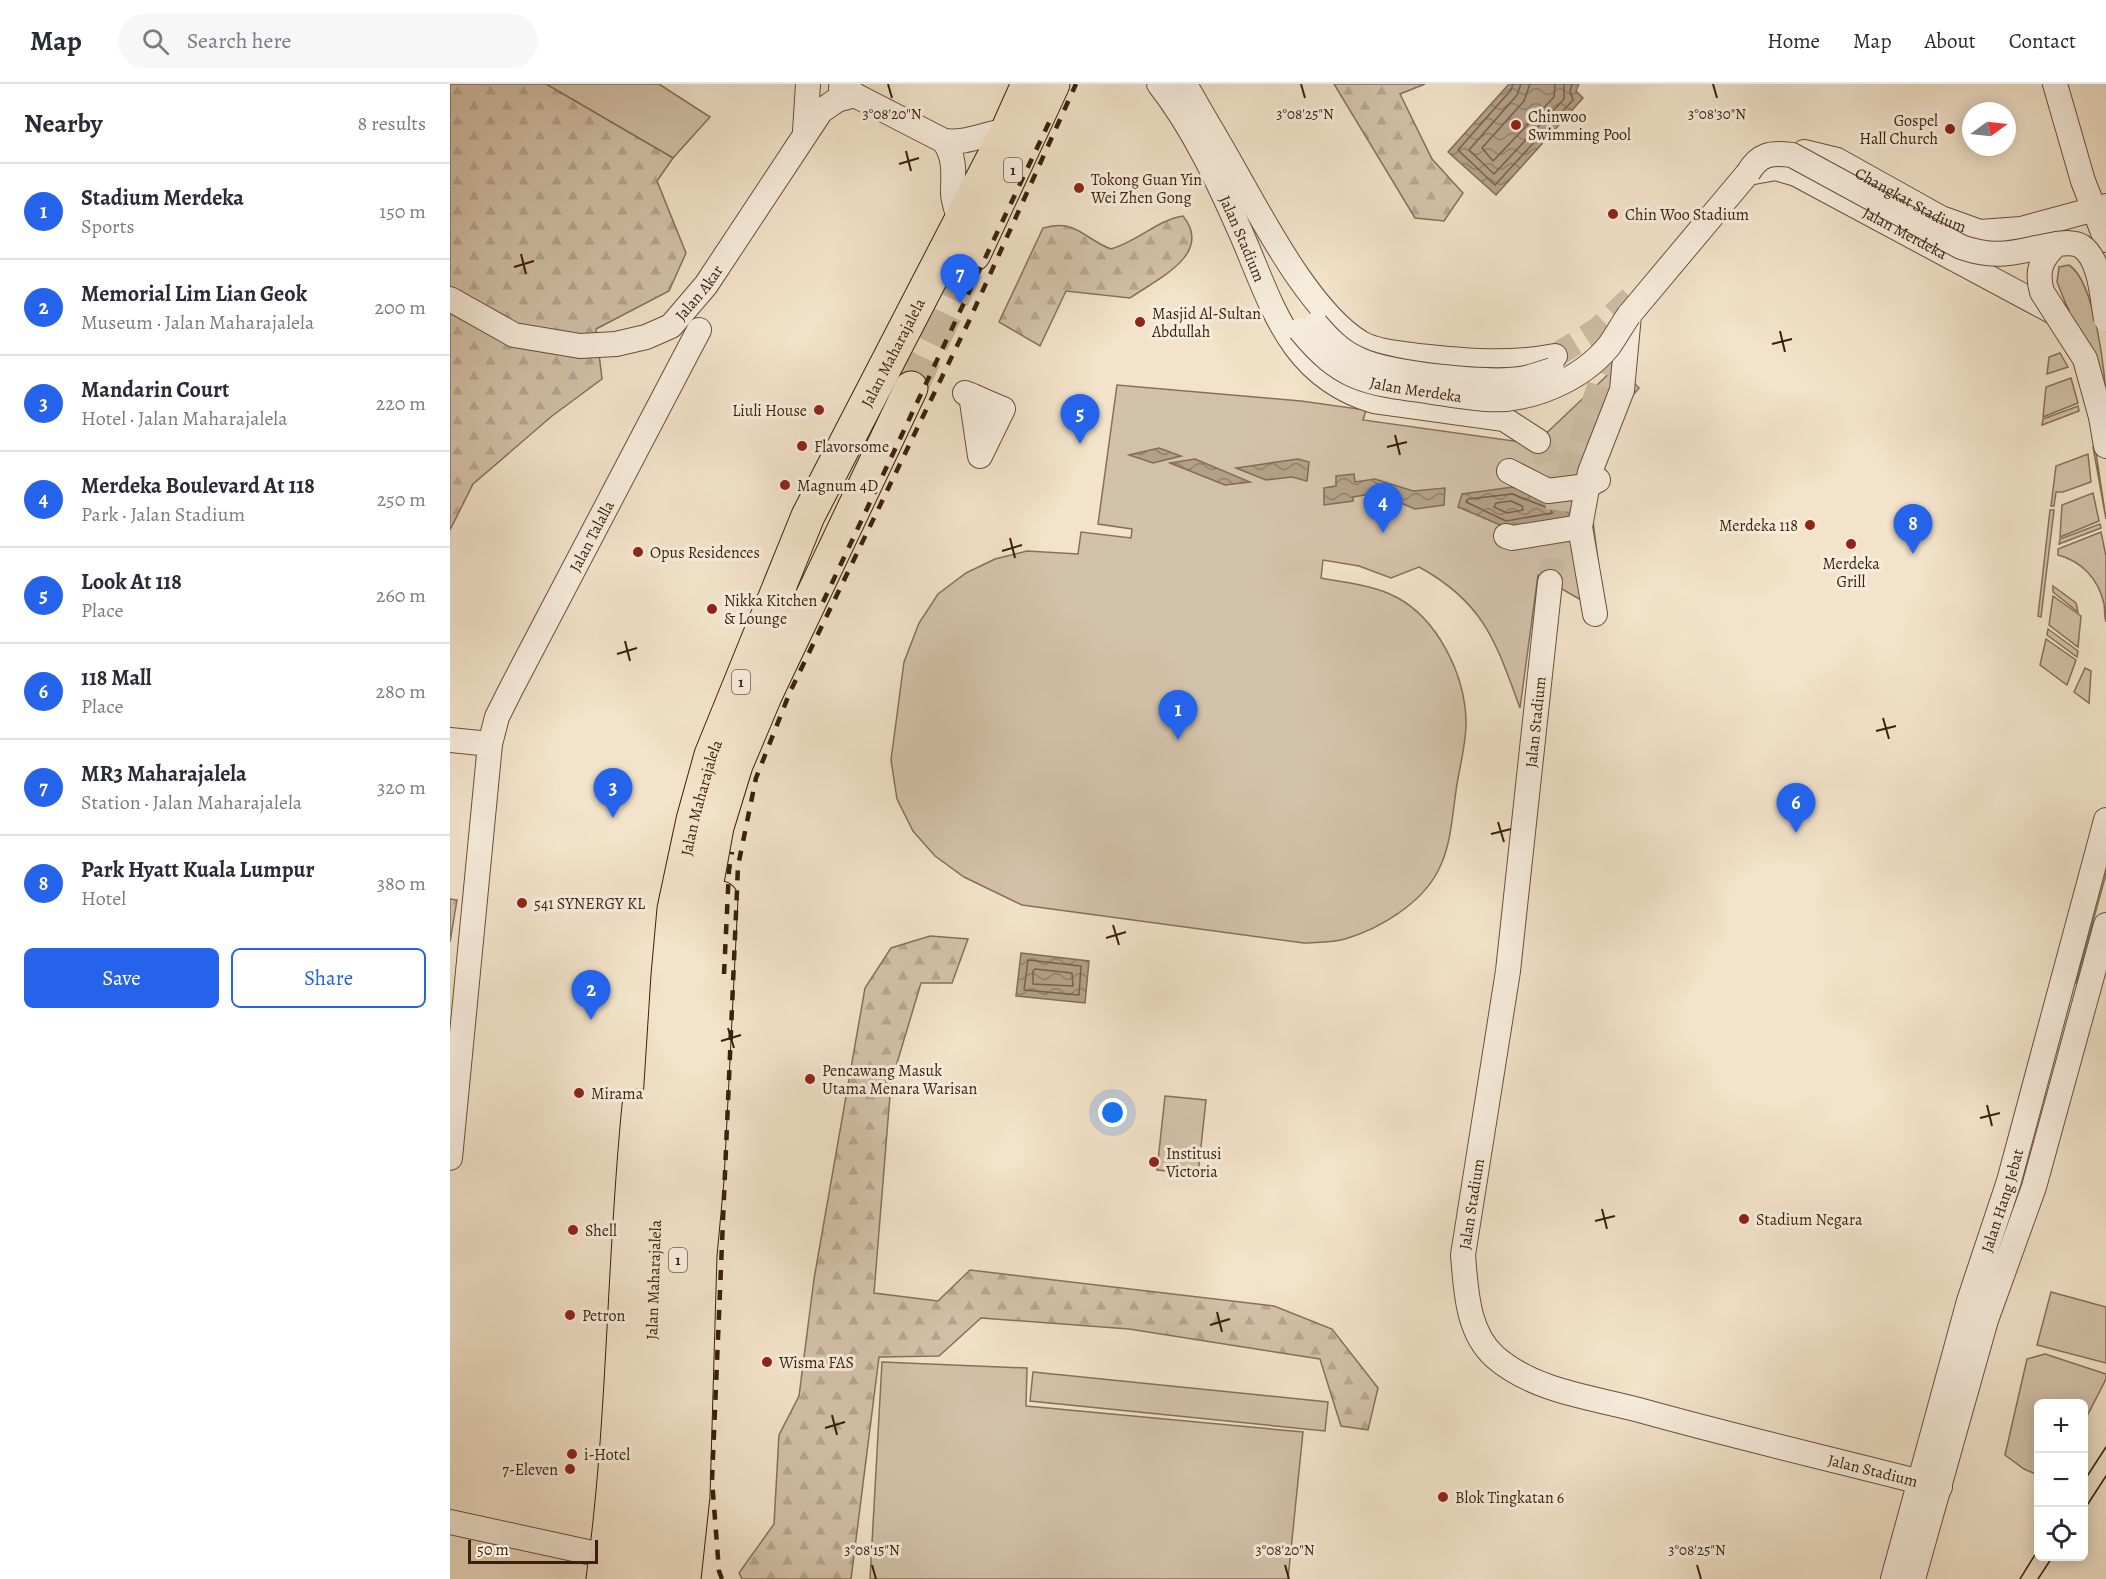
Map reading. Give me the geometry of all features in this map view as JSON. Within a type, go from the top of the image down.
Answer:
[{"type":"highway","name":"Jalan Maharajalela","points":[[634,1579],[647,1462],[658,1131],[668,975],[674,909],[693,820],[711,755],[807,516],[1007,131],[1047,85]]},
{"type":"highway","name":"Jalan Maharajalela","points":[[974,254],[1047,85]]},
{"type":"highway","name":"Jalan Maharajalela","points":[[661,1579],[671,1450],[684,1078],[696,942],[717,827],[736,765],[765,696],[911,388]]},
{"type":"highway","points":[[684,1579],[693,1496],[700,1255],[707,1180],[721,909],[717,827]]},
{"type":"highway","points":[[604,1568],[624,1363],[633,1159],[648,1016],[668,975]]},
{"type":"highway","points":[[693,1496],[705,1579]]},
{"type":"street","points":[[806,130],[808,84]]},
{"type":"street","points":[[833,84],[944,141],[956,143],[985,133],[1007,131]]},
{"type":"street","name":"Jalan Stadium","points":[[1160,84],[1195,138],[1242,236],[1280,326],[1320,374],[1356,396],[1374,401],[1504,419],[1538,441]]},
{"type":"street","points":[[2055,84],[2083,181],[2101,207],[2106,240]]},
{"type":"street","name":"Jalan Stadium","points":[[1185,85],[1265,226],[1326,314],[1341,330],[1364,345],[1394,353],[1474,362],[1515,362],[1555,356]]},
{"type":"street","name":"Jalan Akar","points":[[450,299],[514,335],[580,346],[646,338],[671,326],[706,285],[806,130],[829,105],[855,95]]},
{"type":"street","points":[[944,141],[954,165],[952,195],[960,222]]},
{"type":"street","name":"Changkat Stadium","points":[[1804,152],[1837,160],[1941,218],[1980,232],[2021,229],[2101,207]]},
{"type":"street","name":"Jalan Merdeka","points":[[1265,226],[1320,354],[1341,371],[1378,385],[1486,399],[1507,399],[1537,392],[1564,382],[1592,363],[1609,346],[1629,315],[1760,157],[1770,154],[1792,155],[1961,247],[1983,254],[2000,255],[2071,243],[2082,247],[2093,262],[2106,319]]},
{"type":"street","name":"Jalan Merdeka","points":[[1748,173],[1776,168],[1796,174],[2057,314]]},
{"type":"street","points":[[2083,181],[2056,219],[2106,240]]},
{"type":"street","name":"Jalan Merdeka","points":[[1242,236],[1306,324]]},
{"type":"street","name":"Jalan Merdeka","points":[[2057,244],[2048,253],[2038,271],[2042,292],[2085,359],[2101,417],[2106,446]]},
{"type":"street","points":[[1595,614],[1580,527],[1593,483],[1590,472],[1622,390],[1629,315]]},
{"type":"street","name":"Jalan Talalla","points":[[450,1158],[490,744],[497,717],[699,330]]},
{"type":"street","points":[[1514,468],[1548,491],[1593,483]]},
{"type":"street","points":[[1506,536],[1538,539],[1580,527]]},
{"type":"street","name":"Jalan Stadium","points":[[1550,582],[1508,971],[1463,1255],[1467,1298],[1479,1337],[1494,1356],[1526,1380],[1712,1430],[1930,1484]]},
{"type":"street","points":[[450,740],[490,744]]},
{"type":"street","name":"Jalan Hang Jebat","points":[[1913,1579],[1930,1484],[1969,1301],[2009,1181],[2106,820]]},
{"type":"street","name":"Jalan Hang Jebat","points":[[1893,1579],[1930,1484],[2034,1187],[2106,925]]},
{"type":"street","points":[[450,1522],[604,1568]]},
{"type":"green space","points":[[450,84],[546,84],[673,158],[657,181],[686,253],[669,291],[596,329],[602,379],[552,416],[473,484],[450,530]]},
{"type":"green space","points":[[546,84],[659,84],[710,117],[673,158]]},
{"type":"green space","points":[[1334,84],[1425,84],[1400,94],[1432,159],[1463,193],[1444,221],[1415,218]]},
{"type":"green space","points":[[1183,216],[1191,230],[1192,242],[1187,254],[1167,274],[1130,298],[1066,291],[1040,346],[999,322],[1043,228],[1063,226],[1071,228],[1111,249],[1164,222]]},
{"type":"green space","points":[[2069,265],[2078,275],[2086,290],[2092,309],[2101,351],[2106,404],[2057,282],[2059,267]]},
{"type":"green space","points":[[2060,353],[2068,367],[2047,374],[2049,357]]},
{"type":"green space","points":[[1617,366],[1639,388],[1622,408],[1596,482],[1593,521],[1604,610],[1584,619],[1581,600],[1538,575],[1520,708],[1495,644],[1485,627],[1474,610],[1441,581],[1419,567],[1391,578],[1359,566],[1323,560],[1321,578],[1360,585],[1387,593],[1411,607],[1424,619],[1446,649],[1454,666],[1464,702],[1465,737],[1446,852],[1431,883],[1398,914],[1358,935],[1330,942],[1304,943],[1022,905],[964,877],[935,856],[913,831],[897,799],[891,760],[904,662],[919,623],[938,594],[966,573],[995,559],[1027,551],[1078,554],[1081,532],[1131,538],[1132,529],[1098,524],[1117,385],[1301,401],[1366,410],[1363,420],[1535,444]]},
{"type":"green space","points":[[2071,378],[2078,403],[2043,417],[2046,387]]},
{"type":"green space","points":[[2078,406],[2079,411],[2042,425],[2043,419]]},
{"type":"green space","points":[[2095,446],[2106,519],[2093,447]]},
{"type":"green space","points":[[2088,454],[2091,482],[2063,492],[2056,492],[2054,506],[2051,506],[2056,466]]},
{"type":"green space","points":[[2093,493],[2099,521],[2060,537],[2062,505]]},
{"type":"green space","points":[[2050,510],[2054,510],[2041,617],[2038,616]]},
{"type":"green space","points":[[2100,524],[2101,528],[2059,544],[2060,539]]},
{"type":"green space","points":[[2101,532],[2106,556],[2106,622],[2102,595],[2094,580],[2075,562],[2058,555],[2058,549]]},
{"type":"green space","points":[[2053,586],[2076,603],[2078,612],[2053,592]]},
{"type":"green space","points":[[2053,596],[2081,616],[2078,647],[2049,625]]},
{"type":"green space","points":[[2048,629],[2078,651],[2077,657],[2047,635]]},
{"type":"green space","points":[[2046,639],[2076,660],[2067,685],[2040,665]]},
{"type":"green space","points":[[2085,668],[2091,671],[2089,703],[2074,692]]},
{"type":"green space","points":[[2106,847],[2106,874],[2076,983],[2070,981]]},
{"type":"green space","points":[[450,899],[457,900],[450,942]]},
{"type":"green space","points":[[930,936],[968,939],[952,983],[921,983],[891,1083],[874,1293],[938,1301],[970,1270],[1274,1306],[1332,1329],[1378,1388],[1368,1430],[1341,1426],[1320,1359],[1129,1329],[981,1318],[939,1356],[879,1357],[851,1579],[742,1579],[739,1573],[774,1524],[779,1435],[799,1396],[814,1279],[865,988],[891,948]]},
{"type":"green space","points":[[1165,1096],[1206,1100],[1198,1174],[1157,1170]]},
{"type":"green space","points":[[2051,1292],[2106,1307],[2106,1363],[2037,1345]]},
{"type":"green space","points":[[2045,1354],[2106,1374],[2106,1379],[2088,1414],[2088,1399],[2034,1399],[2034,1473],[2005,1455],[2027,1359]]},
{"type":"green space","points":[[882,1362],[1027,1368],[1026,1406],[1303,1432],[1288,1579],[870,1579]]},
{"type":"green space","points":[[1033,1372],[1328,1402],[1325,1431],[1030,1401]]},
{"type":"water","name":"Chinwoo Swimming Pool","points":[[1509,84],[1579,84],[1576,91],[1583,98],[1496,195],[1448,152]]},
{"type":"water","points":[[1159,448],[1181,456],[1153,463],[1129,455]]},
{"type":"water","points":[[1195,459],[1250,482],[1225,485],[1170,463]]},
{"type":"water","points":[[1298,459],[1309,462],[1307,481],[1292,477],[1266,480],[1236,468]]},
{"type":"water","points":[[1354,474],[1355,482],[1375,479],[1413,491],[1445,488],[1444,505],[1415,509],[1377,493],[1353,497],[1353,501],[1324,505],[1324,488],[1336,486],[1336,476]]},
{"type":"water","points":[[1513,487],[1572,511],[1571,518],[1505,527],[1458,507],[1462,494]]},
{"type":"water","points":[[1021,953],[1089,961],[1085,1003],[1016,996]]},
{"type":"tunnel","points":[[911,388],[974,254]]},
{"type":"tunnel","points":[[1555,356],[1598,329],[1637,292]]},
{"type":"tunnel","points":[[1550,582],[1558,506],[1618,331]]},
{"type":"tunnel","points":[[1538,441],[1549,460],[1558,504]]},
{"type":"tram line","points":[[2088,1475],[2106,1447]]},
{"type":"tram line","points":[[2086,1507],[2106,1476]]},
{"type":"tram line","points":[[2020,1579],[2034,1556]]},
{"type":"tram line","points":[[2038,1579],[2050,1561]]},
{"type":"railway","points":[[722,1579],[719,1571],[712,1480],[738,866],[756,778],[790,692],[969,321],[1076,84]]},
{"type":"railway","points":[[823,602],[1053,114]]},
{"type":"railway","points":[[724,974],[729,870],[732,852]]},
{"type":"place","name":"Chinwoo Swimming Pool","points":[[1516,125]]},
{"type":"place","name":"Gospel Hall Church","points":[[1950,129]]},
{"type":"place","name":"Tokong Guan Yin Wei Zhen Gong","points":[[1079,188]]},
{"type":"place","name":"Chin Woo Stadium","points":[[1613,214]]},
{"type":"place","name":"MR3 Maharajalela","points":[[960,304]]},
{"type":"place","name":"Masjid Al-Sultan Abdullah","points":[[1140,322]]},
{"type":"place","name":"Liuli House","points":[[819,410]]},
{"type":"place","name":"Look At 118","points":[[1080,444]]},
{"type":"place","name":"Flavorsome","points":[[802,446]]},
{"type":"place","name":"Magnum 4D","points":[[785,485]]},
{"type":"place","name":"Merdeka 118","points":[[1810,525]]},
{"type":"place","name":"Merdeka Boulevard At 118","points":[[1383,533]]},
{"type":"place","name":"Merdeka Grill","points":[[1851,544]]},
{"type":"place","name":"Opus Residences","points":[[638,552]]},
{"type":"place","name":"Park Hyatt Kuala Lumpur","points":[[1913,554]]},
{"type":"place","name":"Nikka Kitchen & Lounge","points":[[712,609]]},
{"type":"place","name":"Stadium Merdeka","points":[[1178,740]]},
{"type":"place","name":"Mandarin Court","points":[[613,818]]},
{"type":"place","name":"118 Mall","points":[[1796,833]]},
{"type":"place","name":"541 SYNERGY KL","points":[[522,903]]},
{"type":"place","name":"Memorial Lim Lian Geok","points":[[591,1020]]},
{"type":"place","name":"Pencawang Masuk Utama Menara Warisan","points":[[810,1079]]},
{"type":"place","name":"Mirama","points":[[579,1093]]},
{"type":"place","name":"Institusi Victoria","points":[[1154,1162]]},
{"type":"place","name":"Stadium Negara","points":[[1744,1219]]},
{"type":"place","name":"Shell","points":[[573,1230]]},
{"type":"place","name":"Petron","points":[[570,1315]]},
{"type":"place","name":"Wisma FAS","points":[[767,1362]]},
{"type":"place","name":"i-Hotel","points":[[572,1454]]},
{"type":"place","name":"7-Eleven","points":[[570,1469]]},
{"type":"place","name":"Blok Tingkatan 6","points":[[1443,1497]]}]
